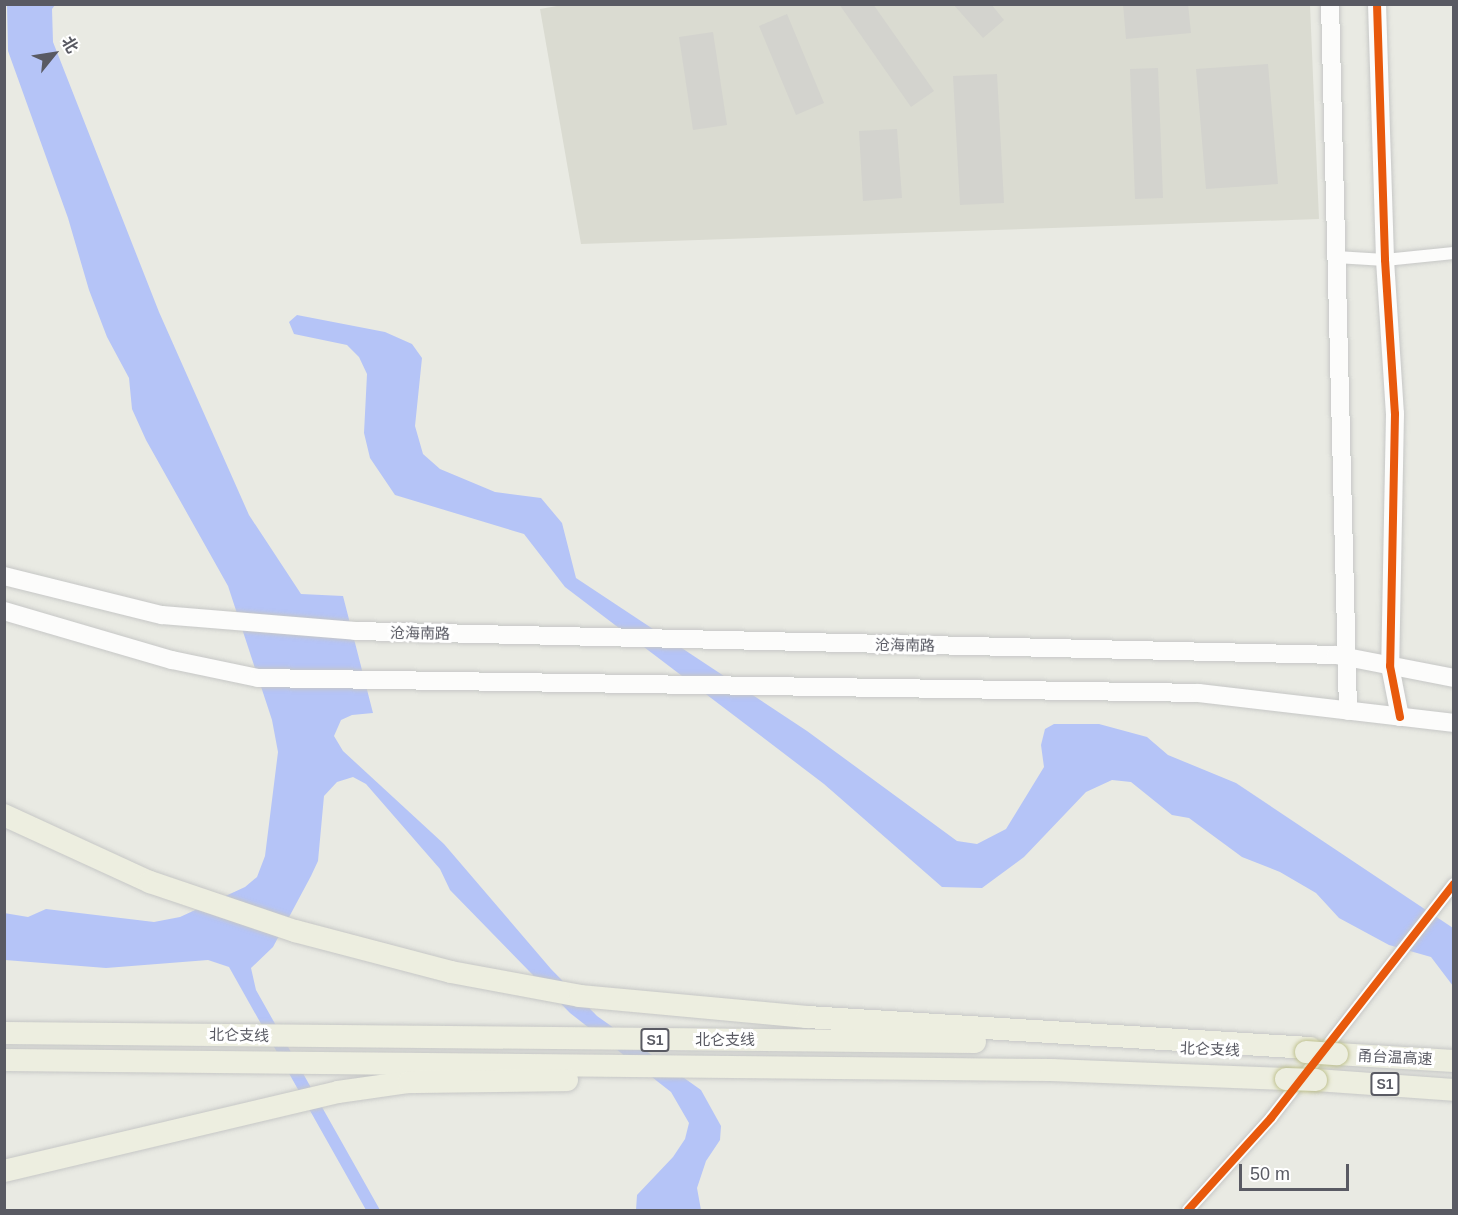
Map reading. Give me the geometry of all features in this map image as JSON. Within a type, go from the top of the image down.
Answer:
[{"type":"highway","points":[[4,815],[150,882],[295,931],[451,972],[580,996],[1308,1050]]},
{"type":"highway","points":[[4,822],[42,833]]},
{"type":"highway","name":"北仑支线","points":[[4,1033],[987,1042],[1338,1052]]},
{"type":"highway","name":"甬台温高速","points":[[1338,1052],[1444,1060]]},
{"type":"highway","name":"北仑支线","points":[[4,1060],[1051,1070],[1316,1080]]},
{"type":"highway","points":[[4,1171],[291,1101],[410,1082],[808,1078],[1051,1070]]},
{"type":"highway","name":"甬台温高速","points":[[1316,1080],[1454,1090]]},
{"type":"highway","points":[[4,1178],[29,1166]]},
{"type":"main road","points":[[1330,4],[1348,711]]},
{"type":"main road","points":[[1377,4],[1385,261],[1395,414],[1390,666],[1400,717]]},
{"type":"main road","name":"沧海南路","points":[[4,576],[162,615],[355,631],[1346,657],[1454,678]]},
{"type":"main road","points":[[4,611],[172,660],[258,678],[1199,693],[1454,723]]},
{"type":"street","points":[[1336,257],[1385,261],[1454,253]]},
{"type":"street","points":[[1188,1210],[1271,1118],[1454,884]]},
{"type":"shaded area","points":[[568,4],[1310,5],[1319,219],[581,244],[540,9]]},
{"type":"water","points":[[7,5],[55,5],[52,9],[53,42],[159,312],[249,515],[301,594],[343,596],[373,713],[352,715],[341,720],[334,736],[343,751],[444,844],[551,969],[597,1016],[701,1090],[721,1126],[720,1140],[706,1161],[697,1188],[701,1210],[636,1210],[637,1195],[673,1157],[685,1139],[689,1123],[671,1092],[570,1013],[450,890],[440,869],[366,784],[353,777],[337,782],[324,796],[318,861],[273,947],[251,968],[256,990],[380,1210],[366,1210],[229,967],[208,960],[106,968],[5,960],[4,913],[28,917],[46,909],[154,922],[180,917],[245,887],[257,877],[265,856],[278,752],[272,720],[228,586],[146,440],[132,409],[129,378],[107,337],[89,290],[68,218],[8,51]]},
{"type":"water","points":[[297,315],[385,332],[412,344],[422,358],[415,426],[423,454],[440,469],[495,492],[541,498],[562,523],[576,578],[807,731],[957,841],[977,844],[1006,829],[1044,767],[1041,745],[1045,729],[1054,724],[1099,724],[1147,737],[1168,755],[1236,783],[1453,928],[1453,986],[1431,957],[1389,945],[1339,918],[1316,893],[1280,872],[1242,857],[1189,818],[1172,815],[1131,782],[1112,780],[1086,792],[1024,857],[982,888],[942,887],[824,784],[565,587],[524,534],[395,495],[370,458],[364,433],[367,374],[359,357],[347,345],[294,334],[289,322]]},
{"type":"building","points":[[839,4],[873,4],[934,91],[911,107]]},
{"type":"building","points":[[953,4],[991,4],[1004,20],[983,38]]},
{"type":"building","points":[[1123,4],[1188,4],[1191,33],[1126,39]]},
{"type":"building","points":[[787,14],[824,103],[796,115],[759,26]]},
{"type":"building","points":[[713,32],[727,125],[693,130],[679,37]]},
{"type":"building","points":[[1268,64],[1278,184],[1206,189],[1196,69]]},
{"type":"building","points":[[1158,68],[1163,198],[1135,199],[1130,69]]},
{"type":"building","points":[[997,74],[1004,203],[960,205],[953,76]]},
{"type":"building","points":[[897,129],[902,198],[863,201],[859,131]]},
{"type":"cycle path","points":[[1377,4],[1385,260],[1395,414],[1390,666],[1400,717]]},
{"type":"cycle path","points":[[1188,1210],[1271,1118],[1454,884]]}]
